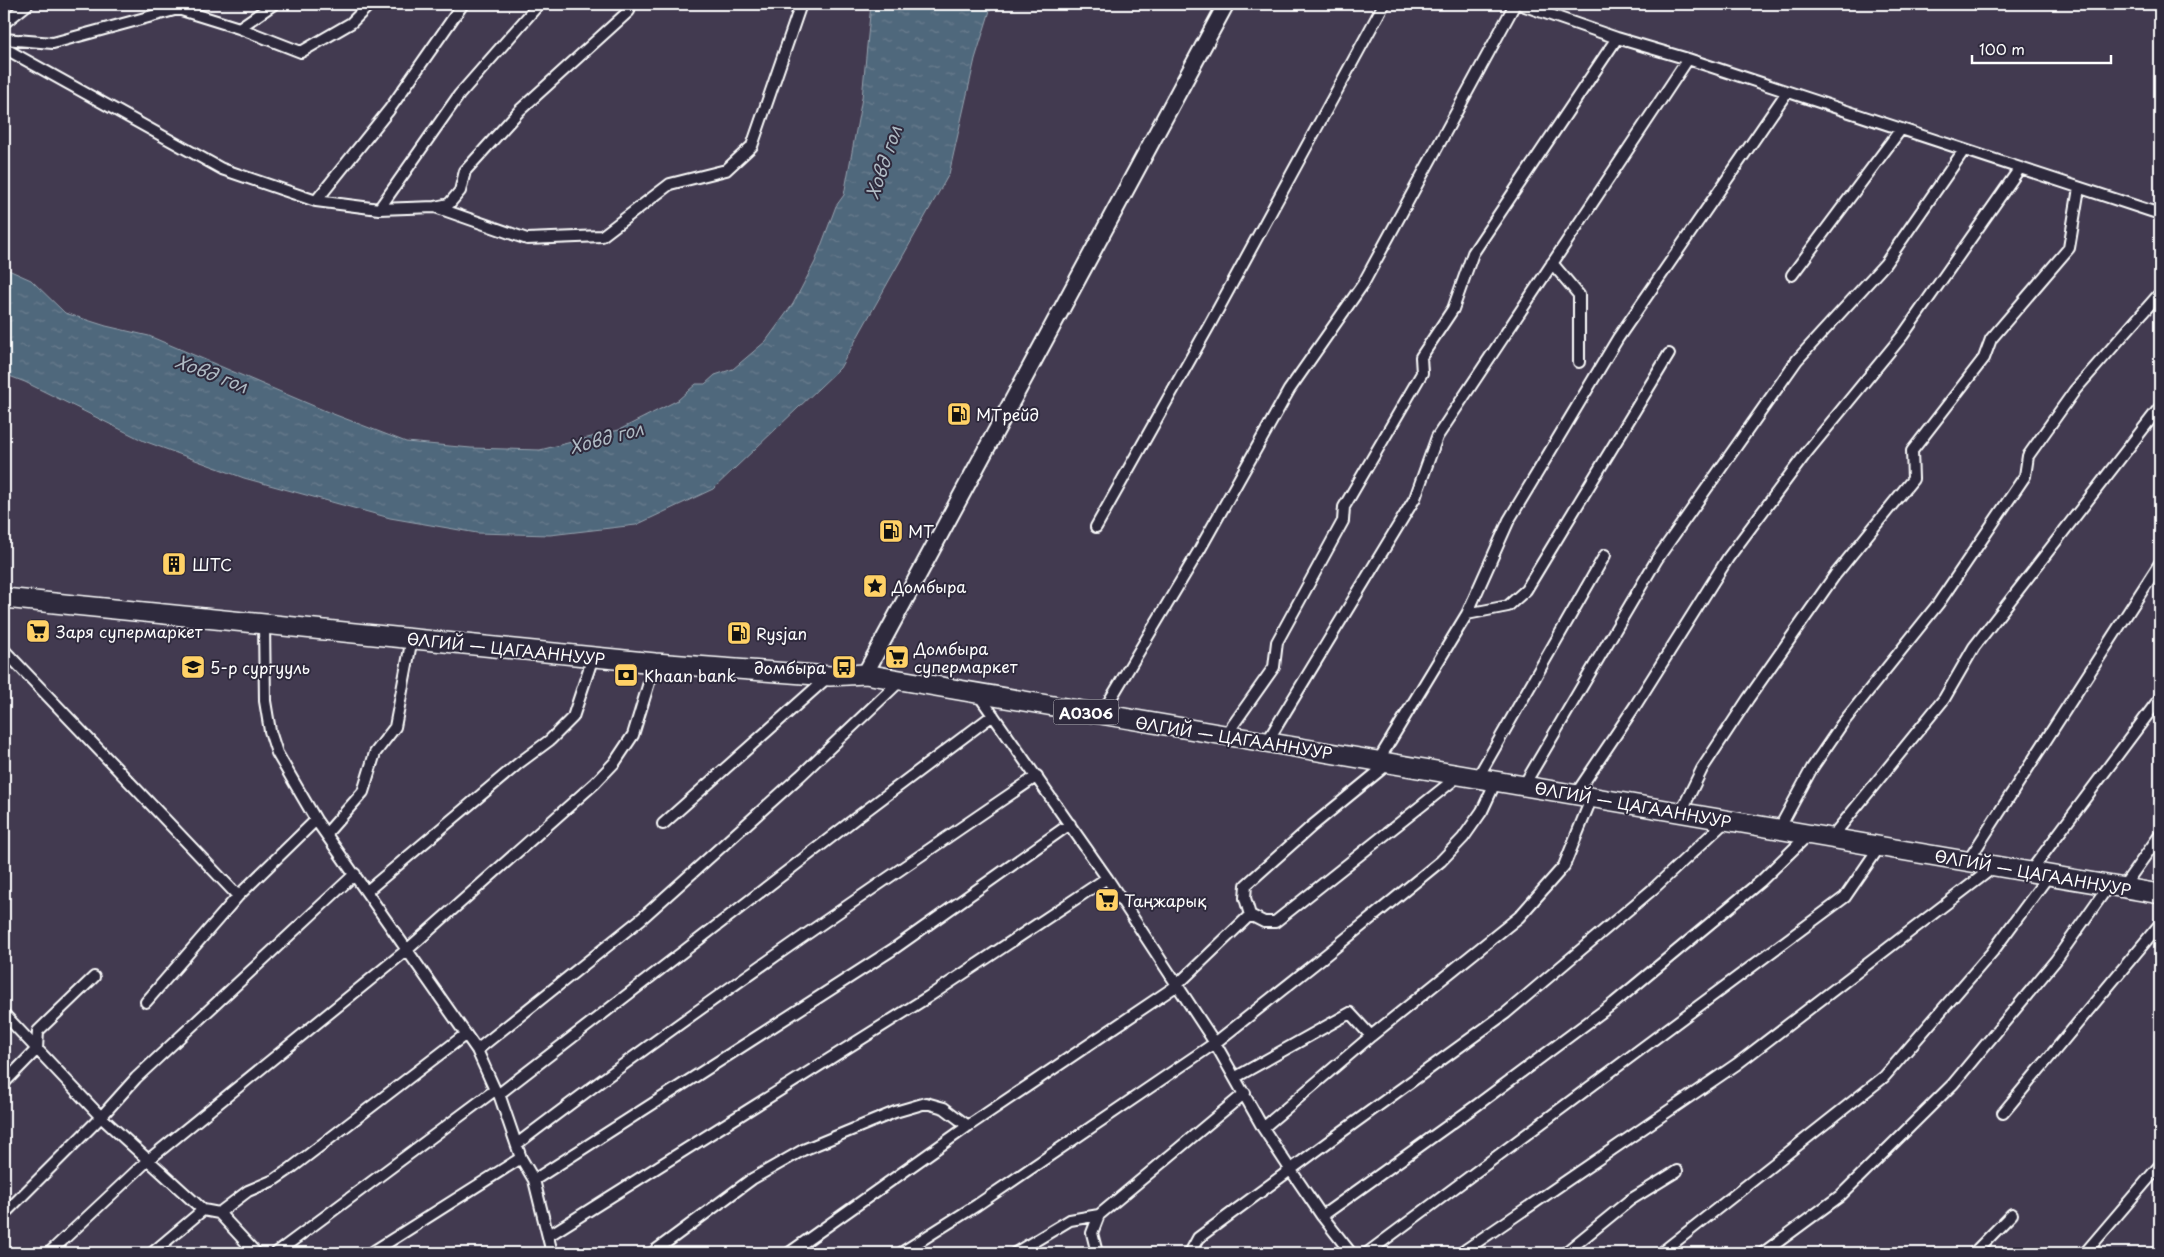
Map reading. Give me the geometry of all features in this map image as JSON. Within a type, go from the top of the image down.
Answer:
[{"type":"highway","name":"ӨЛГИЙ — ЦАГААННУУР","points":[[4,598],[655,663],[830,676],[865,674],[2160,894]]},
{"type":"street","points":[[4,23],[28,4]]},
{"type":"street","points":[[239,28],[274,4]]},
{"type":"street","points":[[4,39],[53,43],[178,9],[239,28],[301,52],[351,23],[370,4]]},
{"type":"street","points":[[316,201],[389,110],[463,4]]},
{"type":"street","points":[[379,208],[459,96],[539,4]]},
{"type":"street","points":[[4,48],[222,169],[316,201],[379,208],[435,207],[449,204],[460,191],[465,171],[520,110],[629,11],[630,4]]},
{"type":"street","points":[[435,207],[527,239],[602,236],[670,184],[726,170],[752,146],[801,4]]},
{"type":"street","points":[[865,674],[1226,4]]},
{"type":"street","points":[[1096,527],[1210,324],[1384,4]]},
{"type":"street","points":[[1100,714],[1200,549],[1289,390],[1363,284],[1517,4],[2160,214]]},
{"type":"street","points":[[1226,735],[1274,667],[1277,642],[1343,520],[1344,507],[1422,373],[1421,357],[1453,309],[1473,253],[1617,38]]},
{"type":"street","points":[[1267,742],[1415,498],[1437,437],[1688,59]]},
{"type":"street","points":[[1605,555],[1478,778],[1275,922],[1264,922],[1250,915],[1245,898],[1246,885],[1384,762],[1467,614],[1509,520],[1618,338],[1788,92]]},
{"type":"street","points":[[1792,275],[1902,129]]},
{"type":"street","points":[[1524,785],[1657,559],[1797,360],[1885,264],[1964,150]]},
{"type":"street","points":[[1263,1128],[1371,1036],[1518,917],[1564,866],[1584,796],[1635,706],[1728,558],[1807,452],[1904,335],[2020,168]]},
{"type":"street","points":[[1681,812],[1702,769],[1748,699],[1835,575],[1913,479],[1912,452],[1984,358],[1991,339],[2069,248],[2079,188]]},
{"type":"street","points":[[1552,263],[1579,295],[1579,362]]},
{"type":"street","points":[[1779,829],[1812,768],[1842,724],[1938,604],[2026,476],[2028,456],[2070,397],[2160,294]]},
{"type":"street","points":[[1467,614],[1508,606],[1526,590],[1669,354]]},
{"type":"street","points":[[1831,838],[1944,699],[1974,648],[2160,407]]},
{"type":"street","points":[[1968,861],[2160,563]]},
{"type":"street","points":[[264,624],[265,701],[270,731],[277,753],[316,820],[477,1050],[497,1092],[521,1158],[534,1180],[552,1253]]},
{"type":"street","points":[[326,834],[363,792],[375,753],[395,727],[412,638]]},
{"type":"street","points":[[4,650],[238,896]]},
{"type":"street","points":[[366,892],[519,763],[550,740],[573,717],[593,657]]},
{"type":"street","points":[[49,1253],[147,1161],[408,949],[596,783],[615,762],[633,735],[655,663]]},
{"type":"street","points":[[662,824],[830,676]]},
{"type":"street","points":[[477,1050],[641,919],[800,776],[900,681]]},
{"type":"street","points":[[978,694],[1107,878],[1215,1043],[1236,1077],[1263,1128],[1322,1216],[1352,1253]]},
{"type":"street","points":[[2030,872],[2160,698]]},
{"type":"street","points":[[276,1253],[497,1092],[993,716]]},
{"type":"street","points":[[517,1144],[604,1078],[781,951],[1037,776]]},
{"type":"street","points":[[901,1253],[977,1205],[1215,1043],[1441,861],[1463,838],[1482,811],[1478,778]]},
{"type":"street","points":[[146,1002],[238,896],[316,820]]},
{"type":"street","points":[[1192,1253],[1191,1251],[1198,1238],[1506,1013],[1653,890],[1727,820]]},
{"type":"street","points":[[534,1180],[892,950],[1070,824]]},
{"type":"street","points":[[1322,1216],[1477,1105],[1614,1003],[1761,882],[1809,834]]},
{"type":"street","points":[[1763,1253],[1840,1196],[1953,1084],[2160,835]]},
{"type":"street","points":[[1367,1253],[1845,897],[1880,846]]},
{"type":"street","points":[[1461,1253],[1737,1064],[1995,866]]},
{"type":"street","points":[[4,1214],[101,1117],[136,1078],[355,874]]},
{"type":"street","points":[[1661,1253],[1884,1077],[1993,952],[2049,875]]},
{"type":"street","points":[[548,1236],[928,997],[1107,878]]},
{"type":"street","points":[[789,1253],[968,1126],[1176,986],[1250,915]]},
{"type":"street","points":[[2003,1114],[2160,924]]},
{"type":"street","points":[[4,1083],[37,1049],[38,1032],[94,977]]},
{"type":"street","points":[[1236,1077],[1350,1013],[1371,1036]]},
{"type":"street","points":[[4,1014],[101,1117],[147,1161],[203,1210],[219,1213],[256,1253]]},
{"type":"street","points":[[219,1213],[248,1191],[274,1180],[290,1169],[466,1034]]},
{"type":"street","points":[[1097,1253],[1092,1233],[1099,1216],[1245,1093]]},
{"type":"street","points":[[652,1253],[752,1179],[803,1150],[895,1112],[926,1103],[944,1108],[968,1126]]},
{"type":"street","points":[[371,1253],[521,1158]]},
{"type":"street","points":[[2085,1253],[2160,1165]]},
{"type":"street","points":[[1565,1253],[1630,1200],[1678,1171]]},
{"type":"street","points":[[152,1253],[203,1210]]},
{"type":"street","points":[[1974,1253],[2012,1214]]},
{"type":"street","points":[[1016,1253],[1070,1220],[1099,1216]]},
{"type":"water","name":"Ховд гол","points":[[871,4],[992,4],[975,59],[949,174],[840,368],[713,489],[636,525],[550,535],[477,533],[390,518],[244,478],[144,441],[25,382],[4,374],[4,268],[31,280],[65,313],[106,326],[149,336],[328,412],[406,442],[471,448],[540,450],[619,430],[678,400],[696,384],[705,384],[715,375],[733,369],[766,341],[793,304],[815,262],[836,206],[844,195],[862,98]]},
{"type":"place","name":"MTрейд","points":[[959,414]]},
{"type":"place","name":"МТ","points":[[891,531]]},
{"type":"place","name":"ШТС","points":[[174,564]]},
{"type":"place","name":"Домбыра","points":[[875,586]]},
{"type":"place","name":"Заря супермаркет","points":[[38,631]]},
{"type":"place","name":"Rysjan","points":[[739,633]]},
{"type":"place","name":"Домбыра супермаркет","points":[[897,657]]},
{"type":"place","name":"5-р сургууль","points":[[193,667]]},
{"type":"place","name":"домбыра","points":[[844,667]]},
{"type":"place","name":"Khaan bank","points":[[626,675]]},
{"type":"place","name":"Таңжарық","points":[[1107,900]]}]
